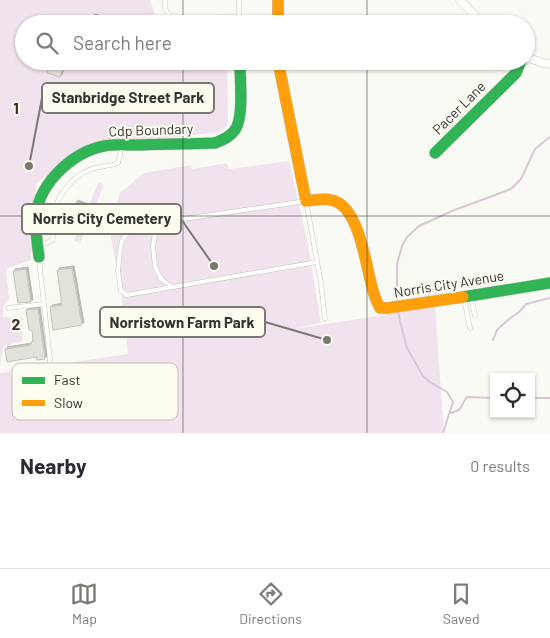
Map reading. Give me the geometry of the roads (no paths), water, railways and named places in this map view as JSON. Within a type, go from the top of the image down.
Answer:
[{"type":"street","points":[[278,0],[278,15]]},
{"type":"street","points":[[460,0],[474,15]]},
{"type":"street","points":[[535,60],[550,64]]},
{"type":"street","name":"Cdp Boundary","points":[[39,257],[36,222],[37,208],[45,190],[56,174],[71,161],[105,146],[215,143],[226,138],[236,129],[240,119],[240,70]]},
{"type":"street","points":[[279,70],[306,201]]},
{"type":"street","name":"Pacer Lane","points":[[436,153],[517,70]]},
{"type":"street","name":"Norris City Avenue","points":[[306,201],[328,199],[346,208],[358,231],[374,295],[380,308],[550,283]]},
{"type":"lane","points":[[165,0],[165,9],[170,15]]},
{"type":"lane","points":[[239,0],[239,15]]},
{"type":"lane","points":[[38,244],[47,243],[52,240],[54,234],[54,211],[59,198],[68,185],[79,175],[94,168],[118,163],[121,145]]},
{"type":"lane","points":[[317,262],[172,288],[127,294],[121,291],[118,271],[118,258],[122,241],[129,230],[136,226],[306,201],[321,283],[325,319]]},
{"type":"lane","points":[[160,222],[156,228],[153,246],[155,267],[161,279],[172,288]]},
{"type":"lane","points":[[39,257],[50,363]]},
{"type":"lane","points":[[467,296],[475,316]]},
{"type":"lane","points":[[467,296],[470,328]]},
{"type":"lane","points":[[8,308],[44,304]]},
{"type":"waterway","points":[[397,303],[397,264],[402,246],[407,237],[419,226],[452,211],[511,189],[521,179],[535,149],[550,137]]},
{"type":"waterway","points":[[493,340],[497,330],[526,304],[550,298]]},
{"type":"waterway","points":[[398,310],[407,348],[423,376],[447,392],[453,402],[443,433]]},
{"type":"waterway","points":[[450,413],[460,409],[467,397],[490,398]]},
{"type":"waterway","points":[[535,398],[550,398]]},
{"type":"place","name":"Stanbridge Street Park","points":[[29,166]]},
{"type":"place","name":"Norris City Cemetery","points":[[214,266]]},
{"type":"place","name":"Norristown Farm Park","points":[[327,340]]}]
